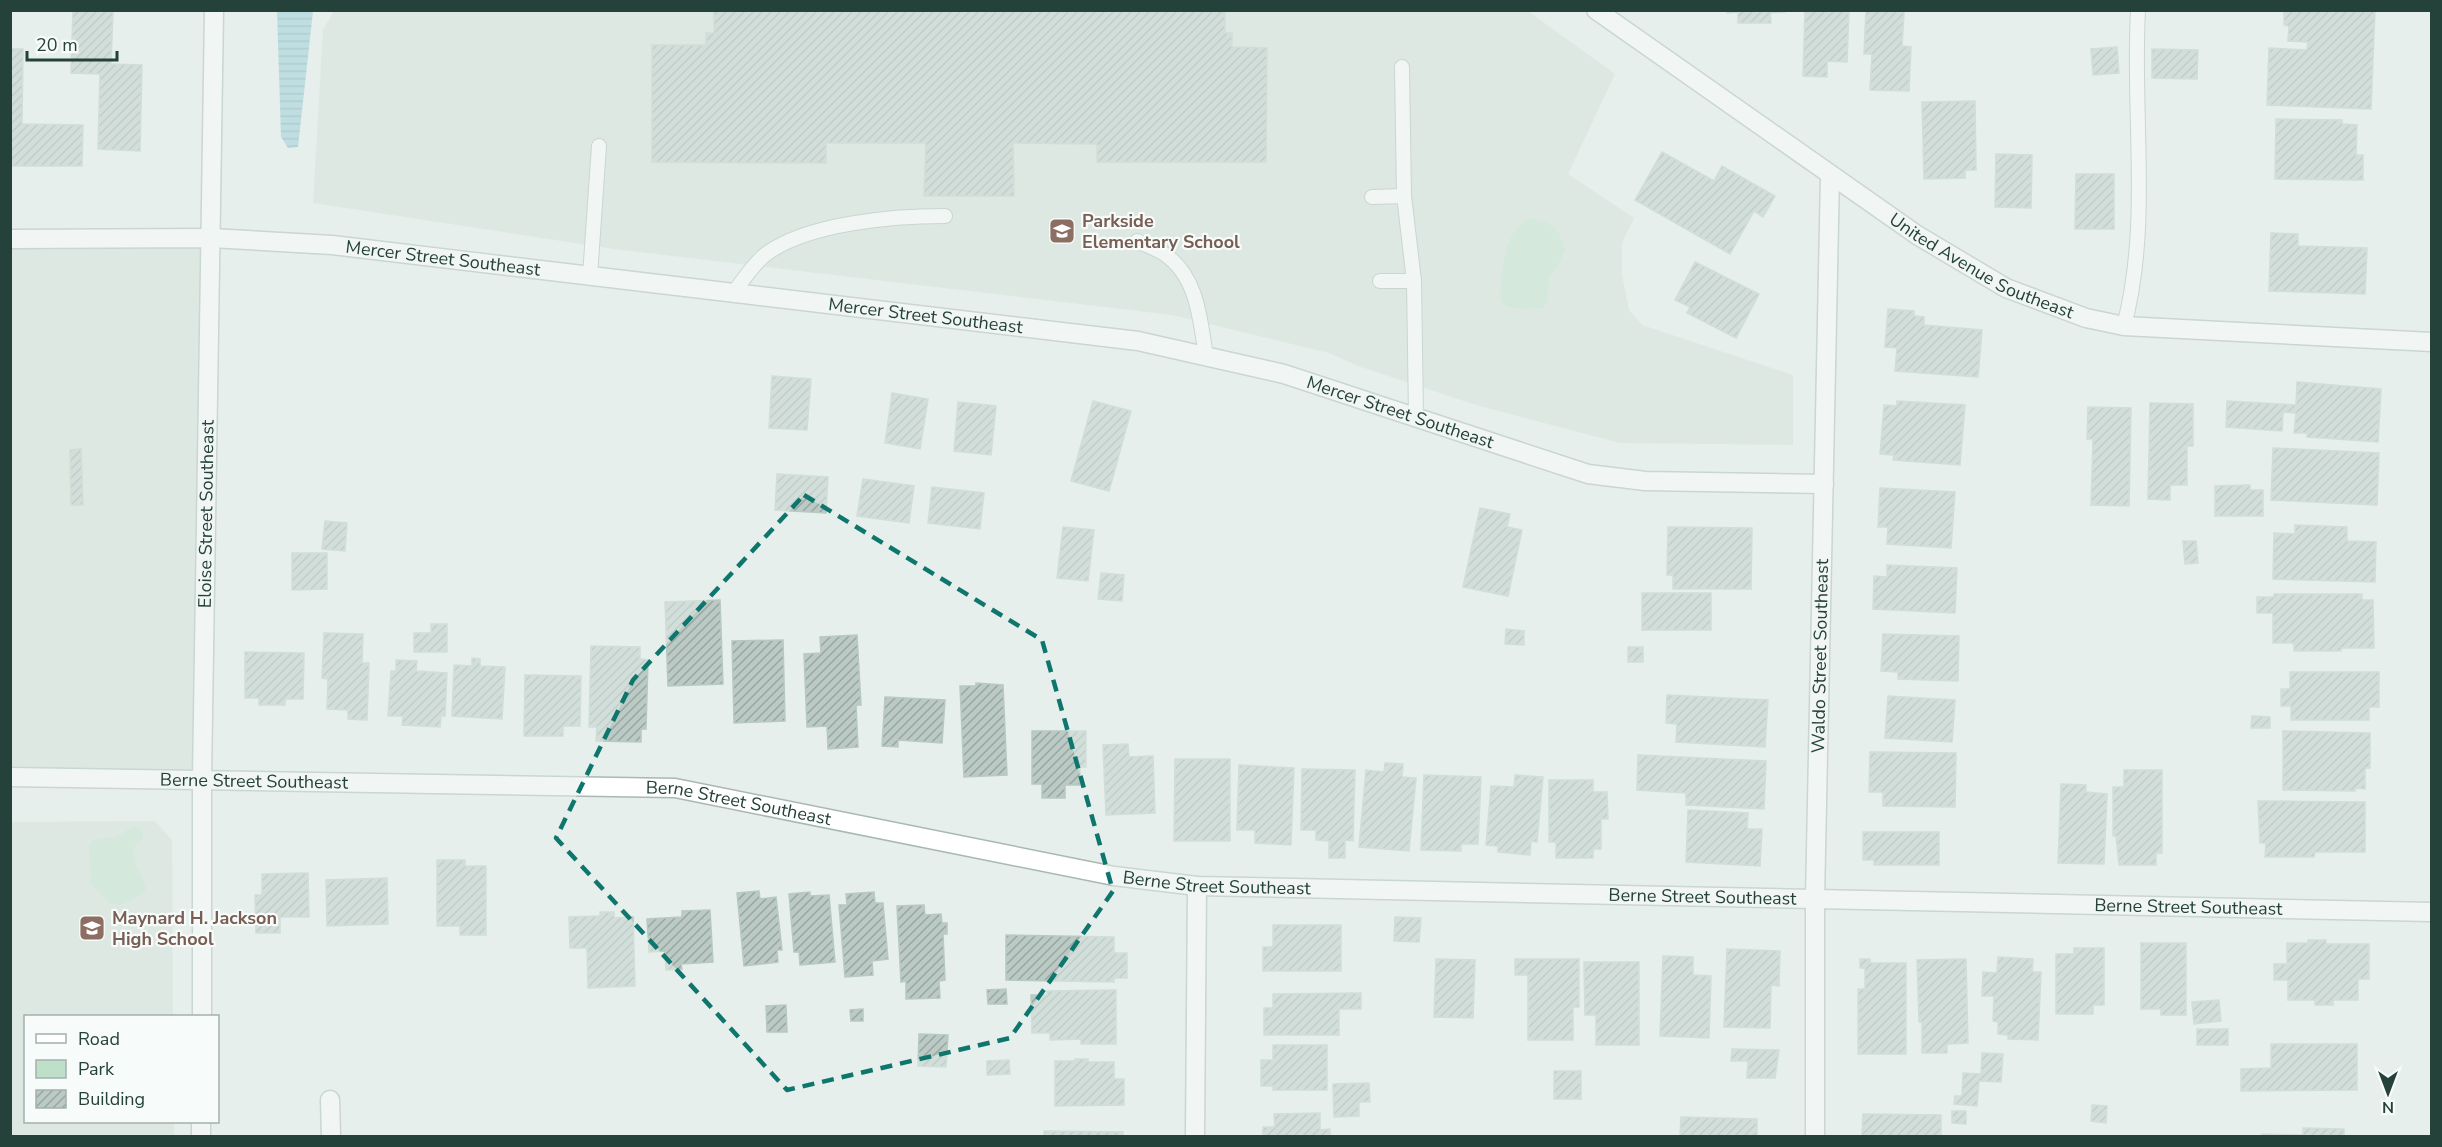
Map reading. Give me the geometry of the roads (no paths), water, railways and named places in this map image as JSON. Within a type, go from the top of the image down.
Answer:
[{"type":"street","name":"Eloise Street Southeast","points":[[202,1015],[202,779],[214,10]]},
{"type":"street","name":"United Avenue Southeast","points":[[1596,10],[1917,235],[2006,288],[2086,318],[2124,326],[2432,342]]},
{"type":"street","name":"Waldo Street Southeast","points":[[1815,1137],[1815,899],[1830,175]]},
{"type":"street","name":"Mercer Street Southeast","points":[[10,239],[211,238],[332,245],[1138,341],[1284,374],[1588,474],[1645,481],[1824,484]]},
{"type":"street","name":"Berne Street Southeast","points":[[10,777],[675,788],[1114,876],[1197,886],[2432,912]]},
{"type":"street","points":[[1196,1137],[1197,886]]},
{"type":"street","points":[[330,1100],[331,1137]]},
{"type":"lane","points":[[2124,326],[2133,285],[2139,209],[2136,46],[2138,10]]},
{"type":"lane","points":[[1402,68],[1404,196],[1414,281],[1416,418]]},
{"type":"lane","points":[[590,276],[599,146]]},
{"type":"lane","points":[[1372,197],[1404,196]]},
{"type":"lane","points":[[733,293],[765,255],[792,239],[832,228],[902,216],[945,216]]},
{"type":"lane","points":[[1137,241],[1163,253],[1179,267],[1190,283],[1198,305],[1206,357]]},
{"type":"lane","points":[[1380,281],[1414,281]]},
{"type":"water","points":[[277,11],[313,11],[298,147],[288,148],[281,137]]},
{"type":"place","name":"Parkside Elementary School","points":[[1062,231]]},
{"type":"place","name":"Maynard H. Jackson High School","points":[[92,928]]}]
